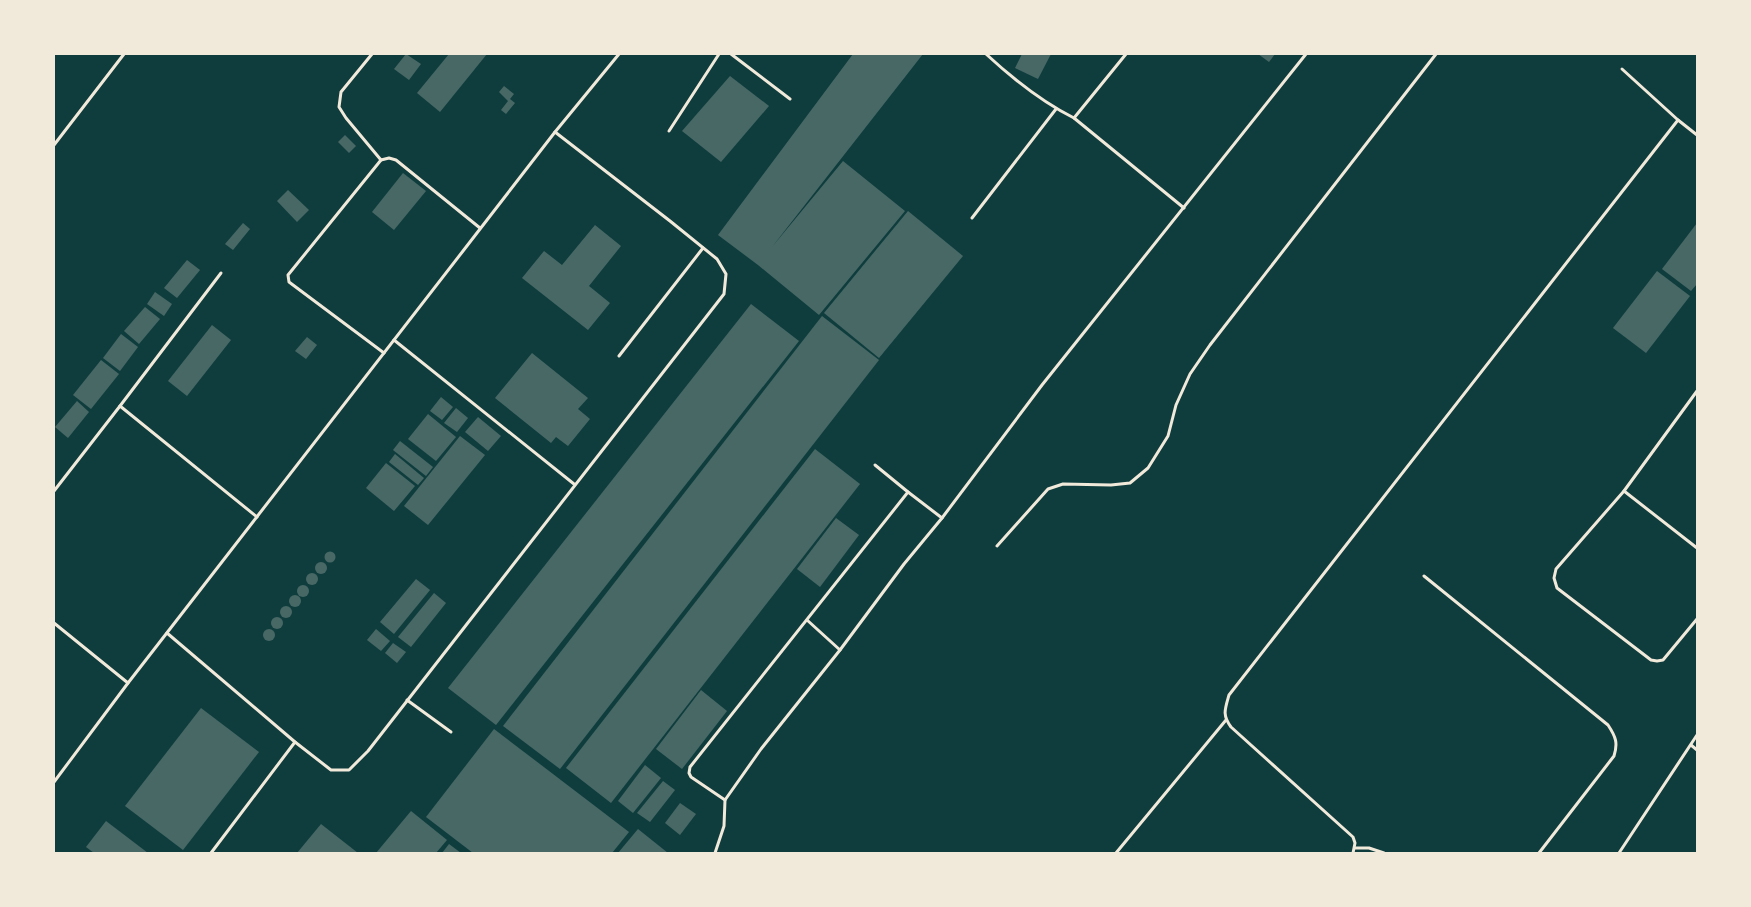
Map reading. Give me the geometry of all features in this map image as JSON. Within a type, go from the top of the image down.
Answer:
[{"type":"lane","points":[[54,145],[124,54]]},
{"type":"lane","points":[[372,54],[341,92],[339,107],[381,160]]},
{"type":"lane","points":[[54,782],[128,682],[555,132],[619,54]]},
{"type":"lane","points":[[669,131],[719,54]]},
{"type":"lane","points":[[731,54],[790,99]]},
{"type":"lane","points":[[986,54],[1002,69],[1056,109],[1074,118],[1184,208]]},
{"type":"lane","points":[[1074,118],[1126,54]]},
{"type":"lane","points":[[715,853],[724,826],[725,800],[761,750],[840,650],[904,564],[942,518],[1042,385],[1306,54]]},
{"type":"lane","points":[[997,546],[1048,489],[1063,484],[1130,484],[1148,468],[1168,436],[1176,405],[1190,374],[1210,345],[1436,54]]},
{"type":"lane","points":[[1622,69],[1697,135]]},
{"type":"lane","points":[[972,218],[1056,109]]},
{"type":"lane","points":[[1353,853],[1355,843],[1353,837],[1226,720],[1225,710],[1229,695],[1678,120]]},
{"type":"lane","points":[[167,633],[331,770],[349,770],[368,750],[724,294],[726,274],[717,260],[555,132]]},
{"type":"lane","points":[[384,353],[289,282],[288,275],[381,160],[388,158],[396,160],[481,228]]},
{"type":"lane","points":[[619,356],[703,248]]},
{"type":"lane","points":[[54,491],[221,273]]},
{"type":"lane","points":[[394,340],[574,484]]},
{"type":"lane","points":[[1697,393],[1624,491],[1556,569],[1554,578],[1557,588],[1651,660],[1663,660],[1697,619]]},
{"type":"lane","points":[[120,406],[257,517]]},
{"type":"lane","points":[[875,464],[942,518]]},
{"type":"lane","points":[[1624,491],[1697,548]]},
{"type":"lane","points":[[725,800],[691,777],[689,773],[690,767],[908,492]]},
{"type":"lane","points":[[1424,576],[1608,725],[1616,736],[1617,746],[1614,756],[1539,853]]},
{"type":"lane","points":[[807,620],[840,650]]},
{"type":"lane","points":[[54,623],[128,682]]},
{"type":"lane","points":[[407,700],[451,732]]},
{"type":"lane","points":[[1116,853],[1226,720]]},
{"type":"lane","points":[[1619,853],[1697,735]]},
{"type":"lane","points":[[211,853],[296,742]]},
{"type":"lane","points":[[1691,745],[1697,750]]},
{"type":"lane","points":[[1355,848],[1368,848],[1384,853]]},
{"type":"building","points":[[406,54],[421,64],[409,80],[394,69]]},
{"type":"building","points":[[449,54],[487,54],[440,112],[417,93]]},
{"type":"building","points":[[853,54],[923,54],[772,247],[843,161],[905,211],[819,315],[718,235]]},
{"type":"building","points":[[1022,54],[1051,54],[1038,79],[1015,68]]},
{"type":"building","points":[[1258,54],[1275,54],[1269,62]]},
{"type":"building","points":[[730,76],[769,106],[721,162],[682,131]]},
{"type":"building","points":[[504,86],[514,94],[510,99],[515,103],[506,114],[501,110],[508,101],[499,92]]},
{"type":"building","points":[[345,135],[356,146],[349,153],[338,142]]},
{"type":"building","points":[[403,173],[426,191],[394,230],[372,212]]},
{"type":"building","points":[[288,190],[309,210],[297,222],[277,201]]},
{"type":"building","points":[[908,211],[963,256],[879,358],[824,313]]},
{"type":"building","points":[[243,223],[250,229],[233,250],[225,244]]},
{"type":"building","points":[[1697,223],[1697,284],[1691,291],[1662,269]]},
{"type":"building","points":[[595,225],[621,246],[589,286],[610,303],[588,330],[522,278],[544,251],[562,265]]},
{"type":"building","points":[[187,260],[200,270],[177,298],[164,288]]},
{"type":"building","points":[[1657,271],[1690,296],[1646,353],[1613,328]]},
{"type":"building","points":[[155,292],[172,304],[164,316],[147,304]]},
{"type":"building","points":[[751,304],[799,341],[496,725],[448,688]]},
{"type":"building","points":[[145,307],[160,319],[139,344],[124,331]]},
{"type":"building","points":[[822,316],[879,360],[560,769],[503,726]]},
{"type":"building","points":[[212,325],[231,340],[187,396],[168,381]]},
{"type":"building","points":[[121,334],[138,347],[120,371],[103,358]]},
{"type":"building","points":[[307,337],[317,345],[306,359],[295,351]]},
{"type":"building","points":[[532,353],[588,398],[578,409],[590,419],[568,446],[556,437],[551,443],[495,398]]},
{"type":"building","points":[[101,360],[119,374],[91,409],[73,395]]},
{"type":"building","points":[[441,397],[453,407],[442,420],[430,411]]},
{"type":"building","points":[[77,401],[89,412],[68,438],[55,427]]},
{"type":"building","points":[[456,408],[468,418],[457,432],[444,423]]},
{"type":"building","points":[[428,414],[456,437],[436,461],[408,439]]},
{"type":"building","points":[[478,417],[501,436],[488,451],[465,432]]},
{"type":"building","points":[[460,436],[485,455],[428,525],[404,506]]},
{"type":"building","points":[[400,441],[433,467],[426,476],[393,450]]},
{"type":"building","points":[[815,449],[860,484],[611,803],[566,768]]},
{"type":"building","points":[[395,454],[424,478],[418,485],[389,462]]},
{"type":"building","points":[[386,463],[415,486],[394,511],[366,488]]},
{"type":"building","points":[[836,518],[859,535],[820,587],[797,569]]},
{"type":"building","points":[[330,551],[336,557],[330,563],[324,557]]},
{"type":"building","points":[[323,562],[326,563],[326,573],[319,574],[316,573],[315,566],[316,563]]},
{"type":"building","points":[[310,573],[314,573],[318,579],[314,585],[310,585],[306,581],[306,577]]},
{"type":"building","points":[[416,579],[430,590],[394,634],[380,622]]},
{"type":"building","points":[[303,585],[309,591],[303,597],[297,591]]},
{"type":"building","points":[[434,593],[446,603],[411,647],[398,637]]},
{"type":"building","points":[[295,595],[301,601],[295,607],[289,601]]},
{"type":"building","points":[[284,606],[288,606],[292,612],[288,618],[284,618],[280,614],[280,610]]},
{"type":"building","points":[[275,617],[279,617],[283,623],[279,629],[275,629],[271,625],[271,621]]},
{"type":"building","points":[[267,629],[271,629],[275,635],[271,641],[267,641],[263,637],[263,633]]},
{"type":"building","points":[[376,629],[390,641],[381,651],[367,640]]},
{"type":"building","points":[[393,643],[406,652],[397,663],[385,653]]},
{"type":"building","points":[[701,690],[727,711],[682,769],[656,749]]},
{"type":"building","points":[[201,708],[259,752],[183,850],[125,806]]},
{"type":"building","points":[[494,729],[629,832],[612,853],[473,853],[426,817]]},
{"type":"building","points":[[645,765],[661,778],[633,813],[618,801]]},
{"type":"building","points":[[663,781],[675,790],[650,822],[637,813]]},
{"type":"building","points":[[680,803],[696,814],[680,835],[665,823]]},
{"type":"building","points":[[411,811],[447,840],[436,853],[376,853]]},
{"type":"building","points":[[106,821],[148,853],[94,853],[86,847]]},
{"type":"building","points":[[321,824],[358,853],[297,853]]},
{"type":"building","points":[[638,829],[668,853],[618,853]]},
{"type":"building","points":[[449,844],[461,853],[442,853]]}]
